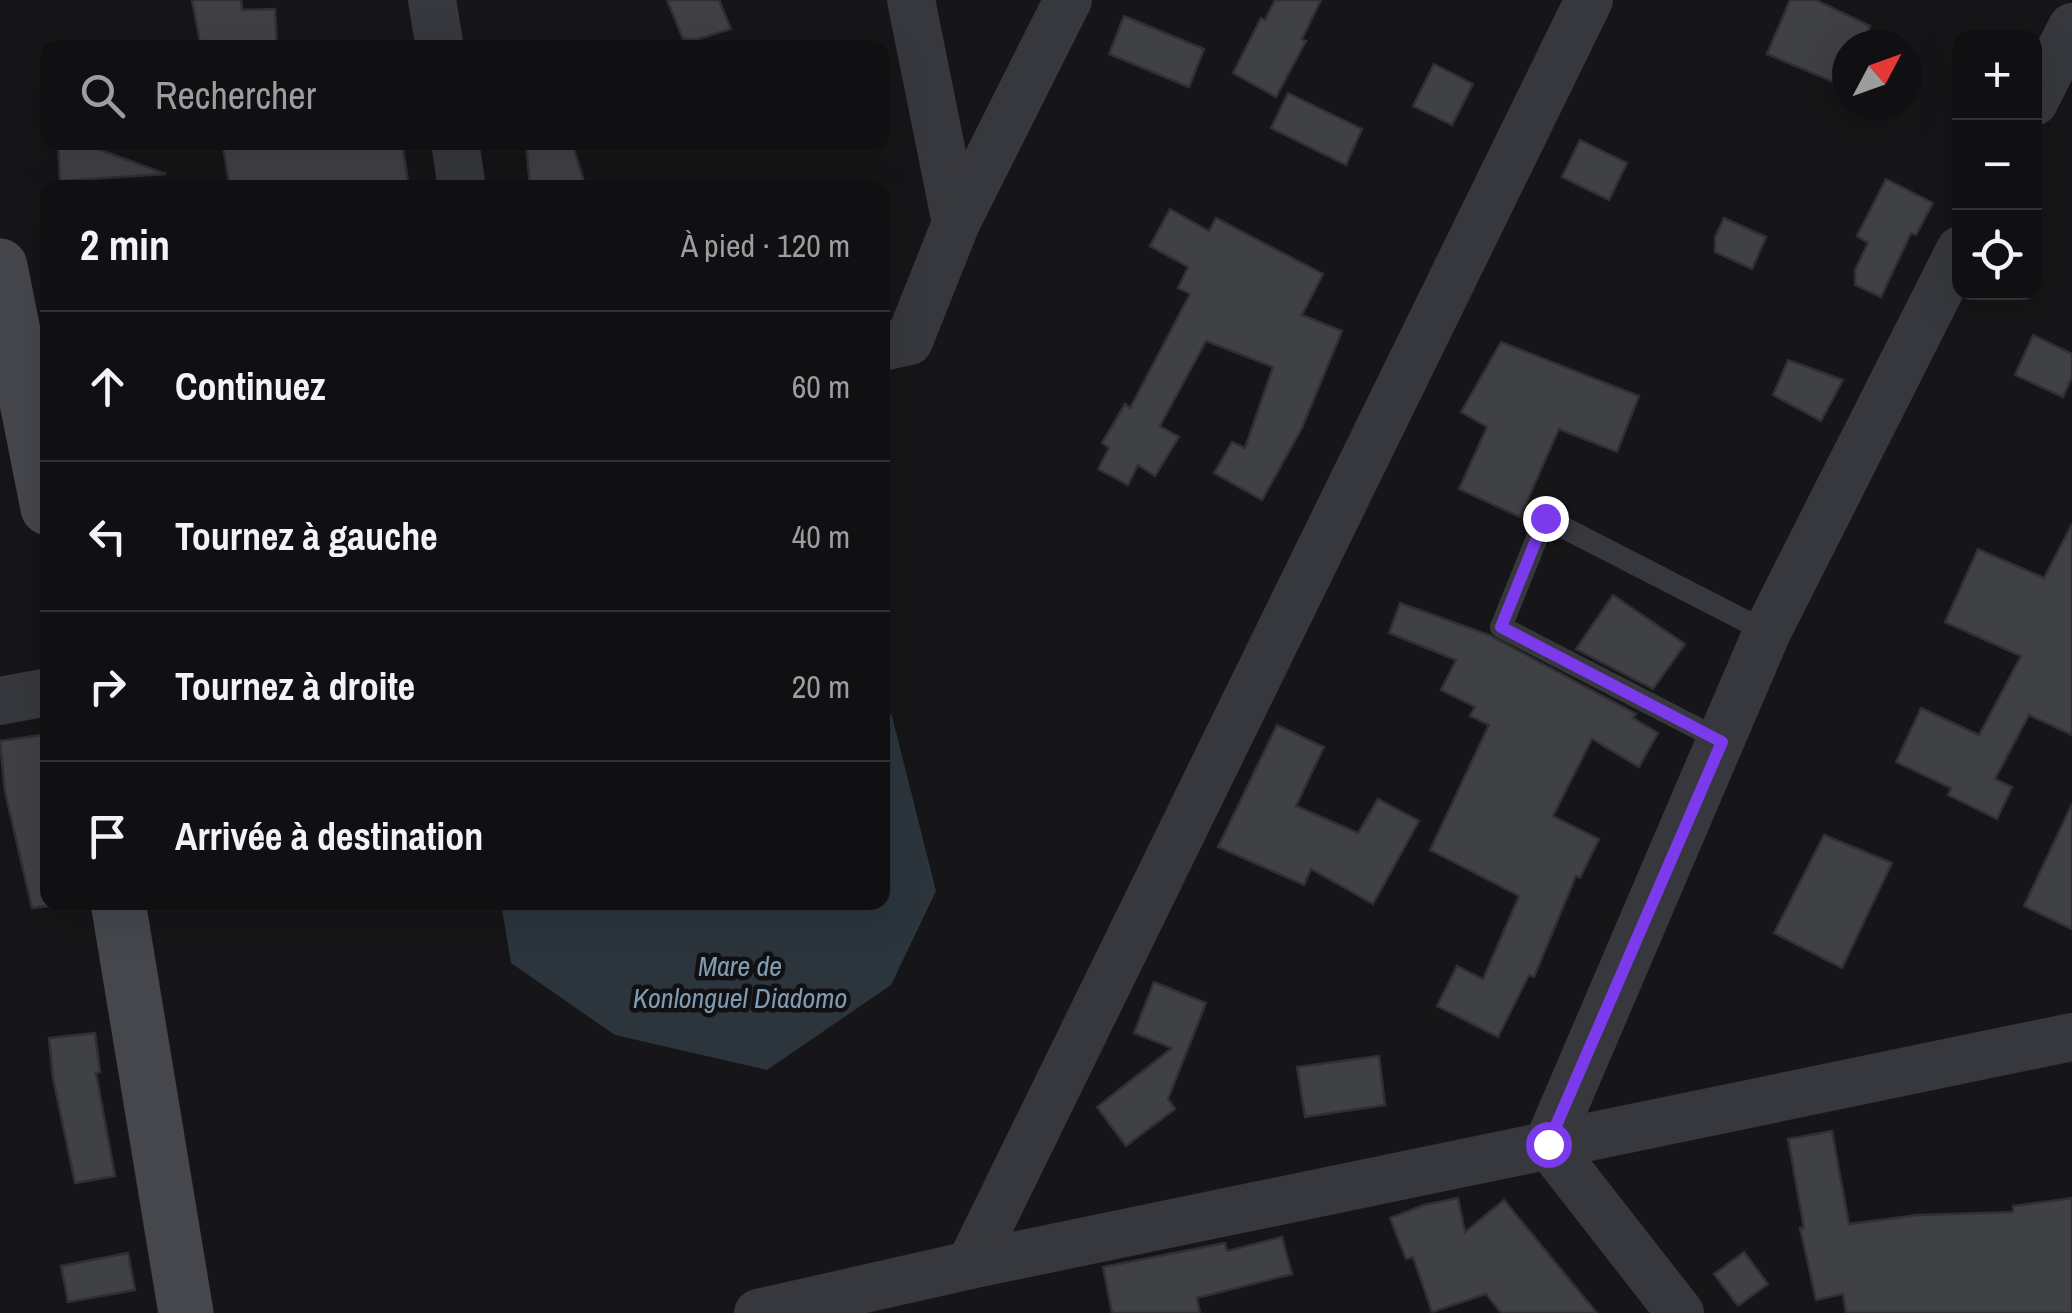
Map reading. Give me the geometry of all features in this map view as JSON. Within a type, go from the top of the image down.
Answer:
[{"type":"street","points":[[432,0],[439,40]]},
{"type":"street","points":[[912,0],[956,223]]},
{"type":"street","points":[[890,345],[909,341],[956,223],[1068,0]]},
{"type":"street","points":[[970,1265],[1589,0]]},
{"type":"street","points":[[2042,86],[2072,27]]},
{"type":"street","points":[[456,150],[461,180]]},
{"type":"street","points":[[0,266],[40,468]]},
{"type":"street","points":[[1548,1144],[1767,632],[1952,266]]},
{"type":"street","points":[[0,701],[40,694]]},
{"type":"street","points":[[119,910],[186,1313]]},
{"type":"street","points":[[758,1313],[970,1265],[2072,1037]]},
{"type":"street","points":[[1548,1144],[1680,1313]]},
{"type":"lane","points":[[1722,742],[1501,627],[1545,518],[1767,632]]},
{"type":"water","name":"Mare de Konlonguel Diadomo","points":[[892,716],[936,891],[891,985],[767,1070],[615,1035],[511,963],[502,910],[890,910]]},
{"type":"building","points":[[192,0],[241,0],[242,10],[275,9],[277,40],[200,40]]},
{"type":"building","points":[[667,0],[719,0],[731,29],[698,39],[683,39]]},
{"type":"building","points":[[1275,0],[1321,0],[1302,39],[1306,41],[1276,97],[1233,73],[1261,18],[1265,20]]},
{"type":"building","points":[[1790,0],[1816,0],[1870,26],[1869,30],[1832,30],[1832,81],[1767,54]]},
{"type":"building","points":[[1124,16],[1204,49],[1189,87],[1109,54]]},
{"type":"building","points":[[1434,64],[1473,84],[1452,125],[1413,106]]},
{"type":"building","points":[[1288,93],[1362,129],[1346,165],[1271,128]]},
{"type":"building","points":[[1580,140],[1627,163],[1609,200],[1562,177]]},
{"type":"building","points":[[58,150],[101,150],[166,174],[75,180],[60,180]]},
{"type":"building","points":[[223,150],[403,150],[408,180],[229,180]]},
{"type":"building","points":[[527,150],[574,150],[584,180],[529,180]]},
{"type":"building","points":[[1886,179],[1933,203],[1916,235],[1911,233],[1881,297],[1855,285],[1855,270],[1868,243],[1857,236]]},
{"type":"building","points":[[1170,209],[1209,231],[1216,218],[1323,274],[1302,315],[1342,331],[1302,428],[1262,500],[1214,473],[1232,442],[1245,448],[1273,367],[1206,341],[1160,426],[1179,437],[1155,476],[1138,465],[1128,485],[1098,469],[1109,448],[1102,443],[1125,404],[1130,408],[1190,294],[1178,288],[1188,267],[1150,246]]},
{"type":"building","points":[[1724,218],[1766,237],[1752,269],[1715,252],[1715,237]]},
{"type":"building","points":[[2033,335],[2072,354],[2072,377],[2063,397],[2015,375]]},
{"type":"building","points":[[1501,342],[1639,396],[1617,452],[1559,429],[1520,517],[1459,489],[1487,427],[1461,412]]},
{"type":"building","points":[[1788,360],[1843,380],[1821,421],[1773,395]]},
{"type":"building","points":[[2072,524],[2072,735],[2029,715],[1995,779],[2012,787],[1997,819],[1948,795],[1951,788],[1896,762],[1921,708],[1979,735],[2021,656],[1945,622],[1978,549],[2044,578]]},
{"type":"building","points":[[1613,595],[1685,644],[1653,689],[1576,649]]},
{"type":"building","points":[[1400,603],[1489,635],[1636,714],[1633,718],[1658,733],[1639,767],[1592,739],[1553,816],[1599,839],[1580,878],[1576,876],[1534,977],[1529,975],[1498,1037],[1437,1006],[1457,966],[1483,979],[1519,896],[1430,850],[1489,725],[1470,716],[1475,707],[1441,690],[1456,660],[1389,633]]},
{"type":"building","points":[[1277,725],[1324,747],[1296,806],[1358,833],[1378,799],[1419,821],[1373,904],[1311,869],[1304,885],[1218,847]]},
{"type":"building","points":[[40,735],[40,907],[32,908],[5,792],[0,741]]},
{"type":"building","points":[[2072,804],[2072,929],[2024,906]]},
{"type":"building","points":[[1824,835],[1892,863],[1842,968],[1774,933]]},
{"type":"building","points":[[1154,982],[1206,1003],[1168,1099],[1175,1109],[1126,1146],[1097,1107],[1172,1048],[1134,1033]]},
{"type":"building","points":[[95,1033],[100,1072],[96,1073],[115,1176],[75,1183],[53,1078],[49,1038]]},
{"type":"building","points":[[1379,1056],[1385,1105],[1305,1117],[1297,1067]]},
{"type":"building","points":[[1832,1131],[1849,1224],[1917,1215],[2013,1212],[2013,1206],[2072,1198],[2072,1313],[1846,1313],[1843,1294],[1816,1300],[1800,1228],[1804,1228],[1788,1139]]},
{"type":"building","points":[[1458,1198],[1465,1232],[1504,1200],[1597,1313],[1501,1313],[1486,1294],[1432,1312],[1413,1257],[1406,1259],[1390,1218]]},
{"type":"building","points":[[1282,1237],[1292,1274],[1197,1298],[1200,1313],[1112,1313],[1103,1267],[1225,1243],[1227,1251]]},
{"type":"building","points":[[1744,1252],[1768,1284],[1738,1306],[1714,1274]]},
{"type":"building","points":[[128,1253],[135,1290],[68,1302],[61,1266]]},
{"type":"route","points":[[1545,518],[1501,627],[1722,742],[1548,1144]]}]
